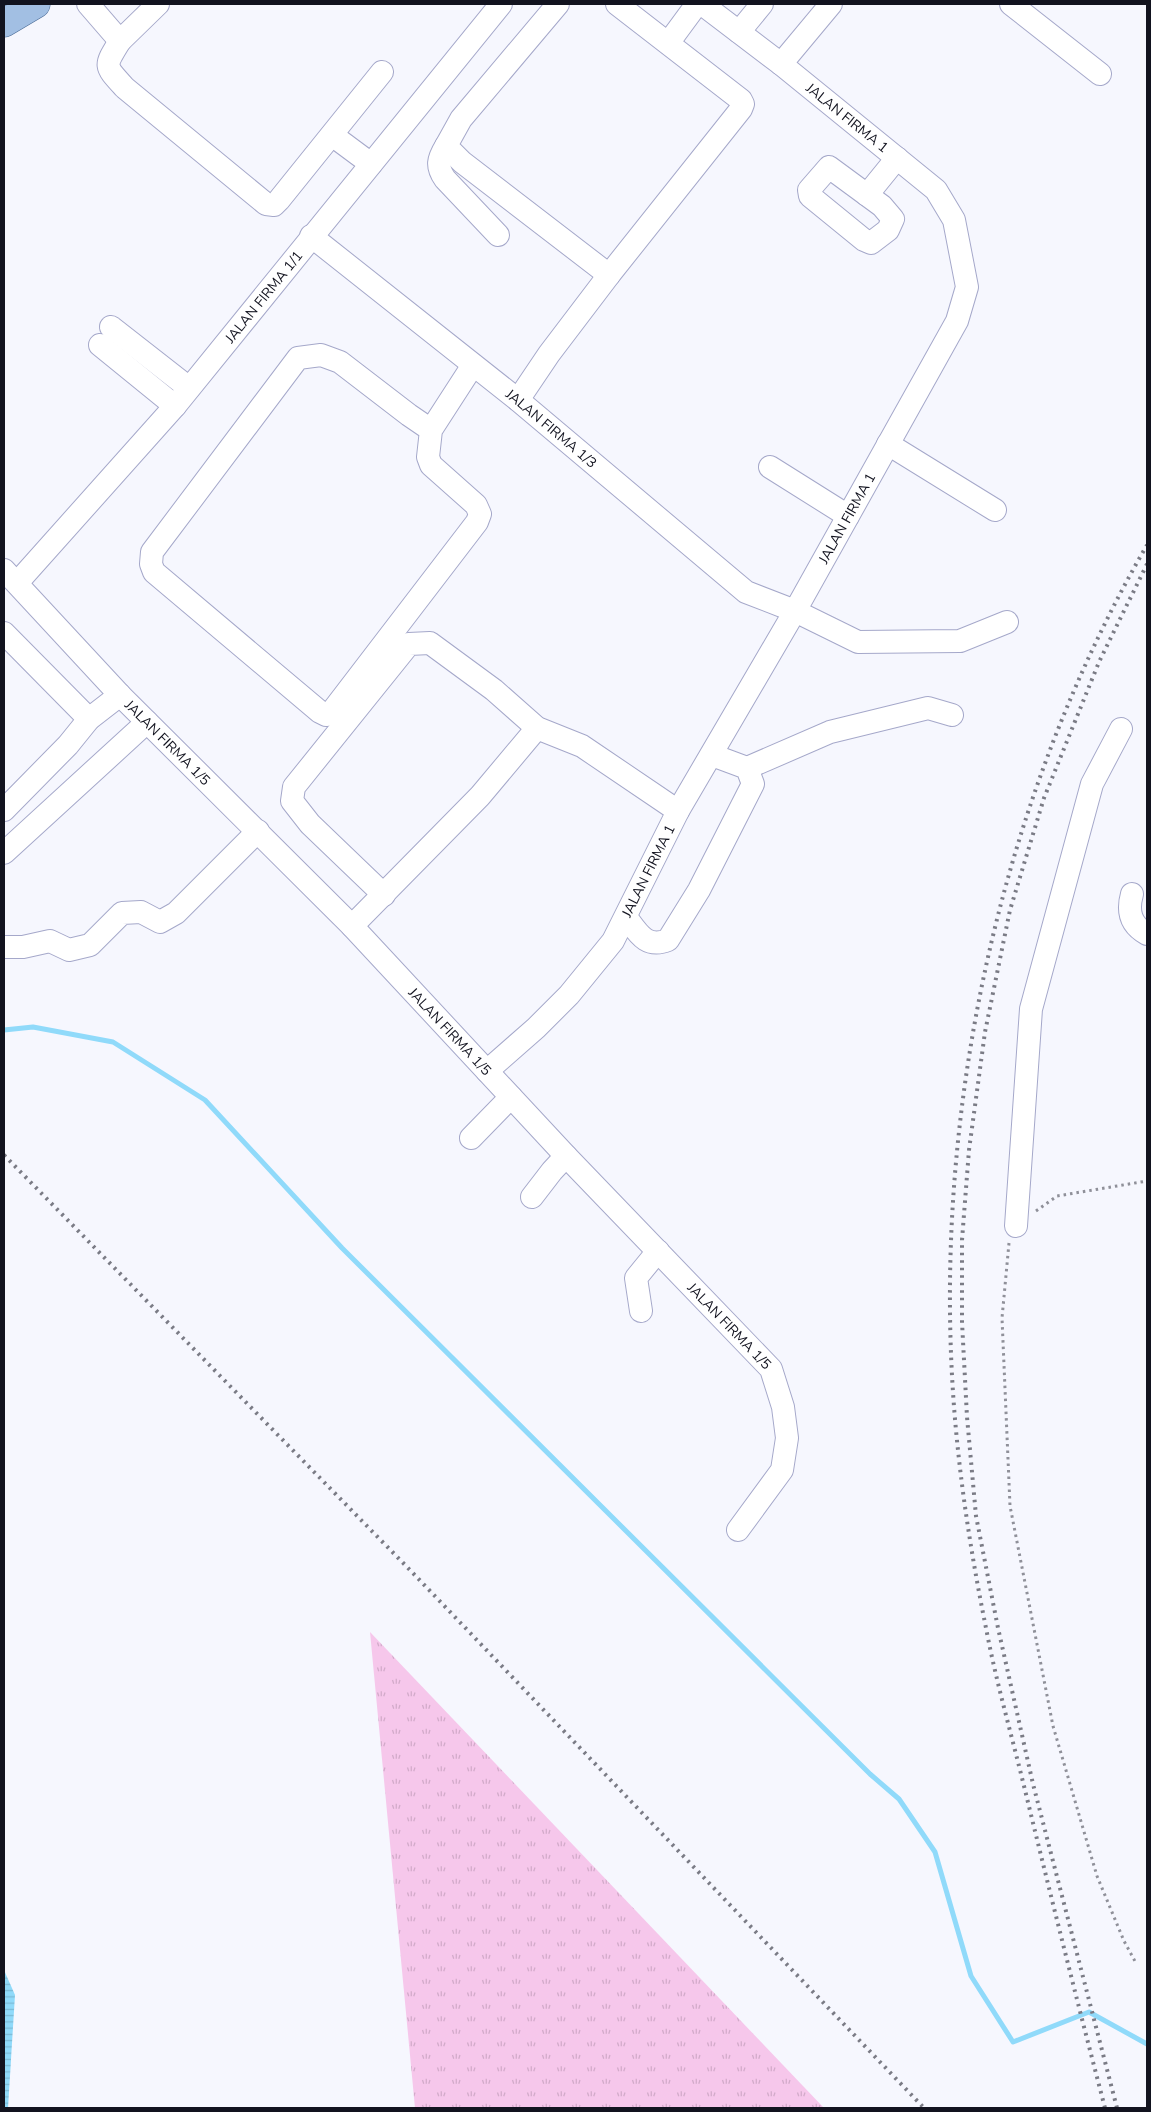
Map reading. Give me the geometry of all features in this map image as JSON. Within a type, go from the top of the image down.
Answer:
[{"type":"main road","points":[[4,24],[36,4]]},
{"type":"street","points":[[88,4],[120,40]]},
{"type":"street","points":[[158,4],[120,40],[108,60],[108,70],[125,88],[266,204],[274,205],[279,200],[382,72]]},
{"type":"street","name":"JALAN FIRMA 1/1","points":[[10,576],[175,406],[501,4]]},
{"type":"street","points":[[498,235],[445,180],[440,171],[438,159],[461,119],[558,4]]},
{"type":"street","points":[[518,400],[549,354],[743,104],[741,100],[669,42],[617,4]]},
{"type":"street","points":[[669,42],[697,4]]},
{"type":"street","name":"JALAN FIRMA 1","points":[[487,1071],[536,1028],[569,995],[613,941],[678,811],[795,612],[958,321],[967,288],[954,220],[936,190],[781,64],[702,4]]},
{"type":"street","points":[[739,32],[762,4]]},
{"type":"street","points":[[781,64],[831,4]]},
{"type":"street","points":[[1011,4],[1100,74]]},
{"type":"street","points":[[332,134],[371,164]]},
{"type":"street","points":[[446,146],[462,162],[609,276]]},
{"type":"street","points":[[867,195],[897,158]]},
{"type":"street","name":"JALAN FIRMA 1/3","points":[[311,236],[518,400],[746,592],[795,612],[858,642],[960,641],[1006,622]]},
{"type":"street","points":[[175,406],[105,336],[189,388]]},
{"type":"street","points":[[431,430],[340,362],[322,355],[298,358],[152,552],[151,564],[154,572],[320,712],[326,715],[330,714],[477,522],[480,514],[476,505],[431,465],[428,457],[431,430],[473,365]]},
{"type":"street","points":[[888,444],[995,510]]},
{"type":"street","points":[[770,467],[848,516]]},
{"type":"street","name":"JALAN FIRMA 1/5","points":[[10,576],[120,695],[352,926],[566,1156],[771,1369],[783,1407],[787,1438],[782,1470],[738,1530]]},
{"type":"street","points":[[4,633],[89,719]]},
{"type":"street","points":[[384,895],[310,824],[292,801],[294,787],[409,644],[430,643],[494,690],[537,728],[582,746],[678,811]]},
{"type":"street","points":[[4,810],[68,745],[89,719],[120,695]]},
{"type":"street","points":[[712,755],[747,768],[830,732],[928,708],[952,715]]},
{"type":"street","points":[[4,852],[148,722]]},
{"type":"street","points":[[352,926],[480,796],[537,728]]},
{"type":"street","points":[[1016,1226],[1032,1009],[1092,784],[1121,729]]},
{"type":"street","points":[[626,918],[645,941],[659,944],[668,940],[698,890],[753,784],[747,768]]},
{"type":"street","points":[[4,947],[23,947],[50,942],[69,950],[90,945],[122,914],[141,912],[160,922],[176,913],[258,831]]},
{"type":"street","points":[[1132,894],[1128,906],[1130,915],[1139,929],[1147,934]]},
{"type":"street","points":[[471,1138],[511,1097]]},
{"type":"street","points":[[532,1197],[552,1170],[566,1156]]},
{"type":"street","points":[[641,1311],[636,1278],[658,1251]]},
{"type":"path","points":[[1136,1963],[1124,1941],[1097,1876],[1053,1726],[1010,1506],[1002,1318],[1008,1247],[1016,1226],[1057,1196],[1147,1180]]},
{"type":"green space","points":[[370,1632],[824,2108],[415,2108]]},
{"type":"water","points":[[4,1970],[15,1995],[8,2108],[4,2108]]},
{"type":"waterway","points":[[4,1030],[33,1027],[113,1042],[205,1100],[342,1248],[870,1774],[899,1799],[935,1852],[971,1976],[1013,2042],[1089,2012],[1147,2044]]},
{"type":"railway","points":[[1105,2108],[999,1687],[981,1602],[957,1445],[950,1307],[954,1194],[965,1080],[986,967],[1014,856],[1051,748],[1095,644],[1147,545]]},
{"type":"railway","points":[[1117,2108],[1033,1784],[998,1628],[976,1516],[967,1417],[962,1322],[962,1240],[969,1150],[985,1032],[1010,910],[1044,798],[1099,662],[1147,564]]},
{"type":"railway","points":[[4,1155],[410,1570],[924,2108]]}]
